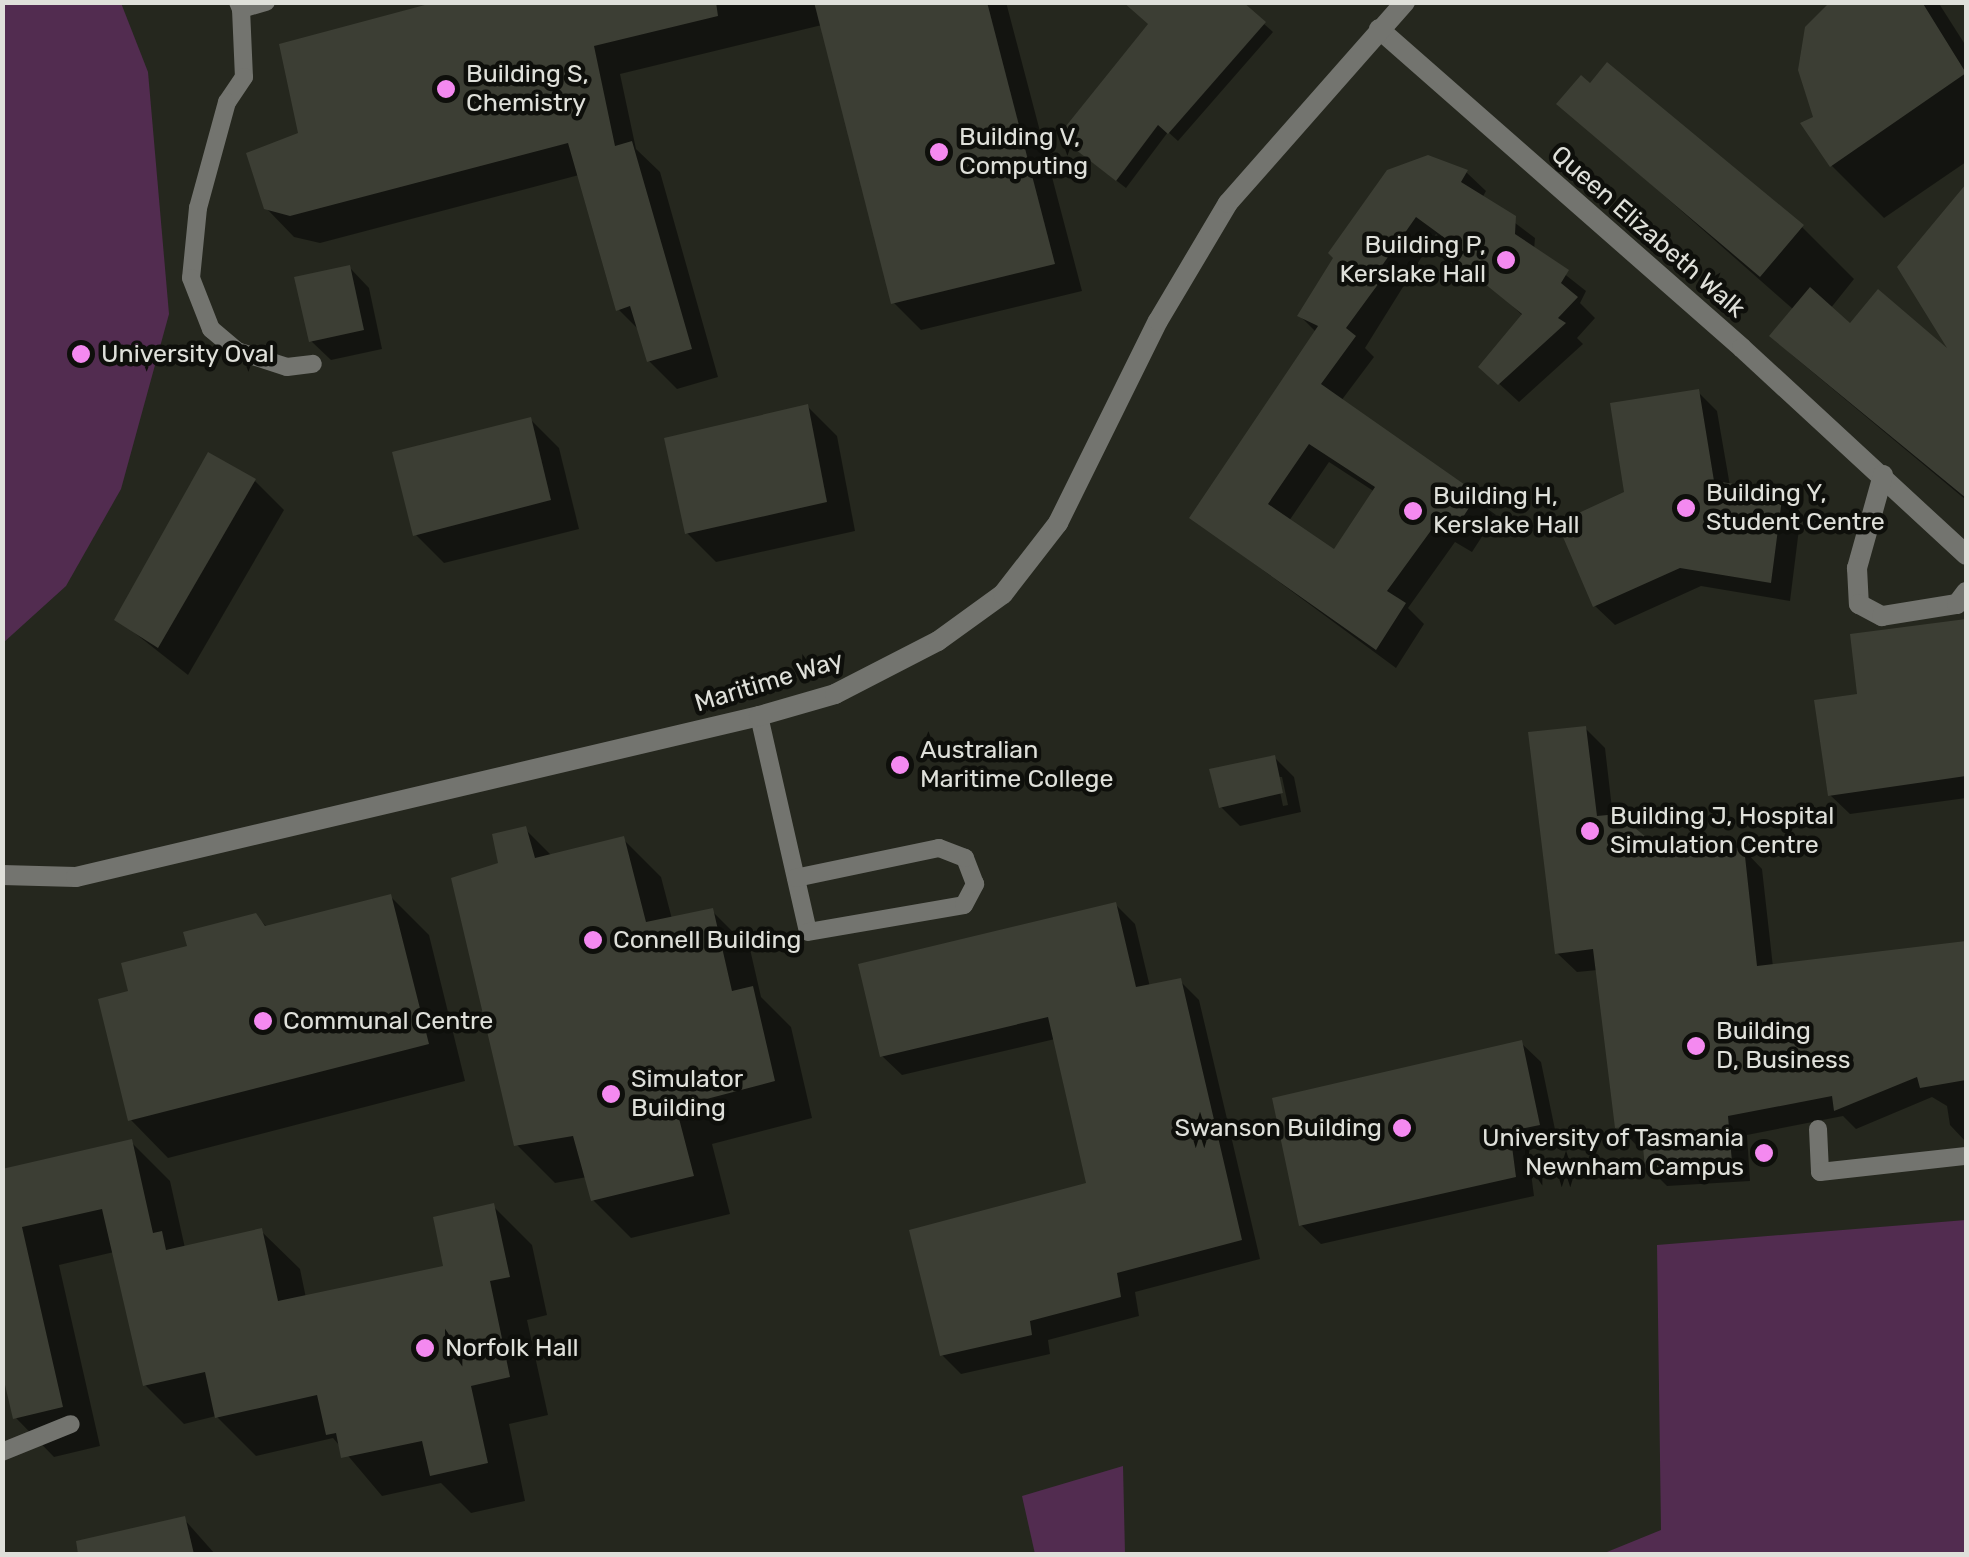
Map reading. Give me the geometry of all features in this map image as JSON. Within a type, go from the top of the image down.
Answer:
[{"type":"street","name":"Maritime Way","points":[[2,875],[76,877],[759,716],[852,685],[938,641],[1003,594],[1058,523],[1158,321],[1228,203],[1405,2]]},
{"type":"street","name":"Queen Elizabeth Walk","points":[[1379,29],[1883,474],[1966,555]]},
{"type":"street","points":[[1883,474],[1857,568],[1859,604],[1882,616],[1957,604],[1966,592]]},
{"type":"lane","points":[[266,2],[239,6],[244,77],[227,102],[198,208],[191,278],[211,329],[237,351],[287,367],[313,364]]},
{"type":"lane","points":[[759,716],[808,932],[964,905],[975,884],[965,858],[939,848],[796,878]]},
{"type":"lane","points":[[1818,1130],[1820,1172],[1966,1156]]},
{"type":"lane","points":[[2,1452],[71,1424]]},
{"type":"shaded area","name":"University Oval","points":[[2,3],[121,3],[148,72],[169,314],[121,489],[66,586],[3,643]]},
{"type":"shaded area","points":[[1966,1220],[1966,1554],[1602,1554],[1661,1530],[1657,1245]]},
{"type":"shaded area","points":[[1123,1466],[1125,1554],[1035,1554],[1022,1496]]},
{"type":"building","name":"Building S, Chemistry","points":[[436,2],[716,2],[718,16],[594,46],[615,146],[632,141],[692,349],[647,362],[630,306],[616,311],[568,143],[290,216],[264,209],[246,153],[298,133],[279,44]]},
{"type":"building","name":"Building V, Computing","points":[[814,2],[987,2],[1055,264],[891,304]]},
{"type":"building","points":[[1123,2],[1243,2],[1266,22],[1168,134],[1158,125],[1116,181],[1058,136],[1148,24]]},
{"type":"building","points":[[1830,2],[1922,2],[1966,73],[1830,167],[1800,123],[1813,117],[1798,70],[1805,27]]},
{"type":"building","points":[[1607,62],[1804,225],[1760,277],[1556,104],[1581,75],[1590,83]]},
{"type":"building","points":[[1428,155],[1468,170],[1461,182],[1516,216],[1515,234],[1569,270],[1561,283],[1578,297],[1558,318],[1566,323],[1498,385],[1478,367],[1522,314],[1458,262],[1464,252],[1416,217],[1381,267],[1387,272],[1346,328],[1356,336],[1321,384],[1478,494],[1452,534],[1435,525],[1387,591],[1406,603],[1376,650],[1189,518],[1318,326],[1297,316],[1333,258],[1328,253],[1387,170]],"holes":[[[1309,444],[1375,487],[1334,549],[1268,504]]]},
{"type":"building","points":[[1966,184],[1966,498],[1769,336],[1810,287],[1850,323],[1878,289],[1947,348],[1897,267]]},
{"type":"building","points":[[350,265],[364,330],[309,342],[294,277]]},
{"type":"building","name":"Building Y, Student Centre","points":[[1699,389],[1714,481],[1783,491],[1771,583],[1680,568],[1593,607],[1557,523],[1624,492],[1610,403]]},
{"type":"building","points":[[808,404],[827,502],[685,534],[664,438]]},
{"type":"building","points":[[531,417],[551,500],[413,536],[392,452]]},
{"type":"building","points":[[208,452],[256,479],[158,648],[114,620]]},
{"type":"building","points":[[1966,619],[1966,776],[1828,796],[1814,700],[1857,694],[1850,634]]},
{"type":"building","points":[[1586,726],[1597,816],[1618,814],[1669,856],[1744,847],[1757,966],[1966,941],[1966,1080],[1920,1088],[1917,1077],[1834,1111],[1832,1096],[1728,1116],[1732,1162],[1645,1168],[1641,1126],[1615,1128],[1593,949],[1555,954],[1528,732]]},
{"type":"building","points":[[1275,755],[1283,793],[1219,808],[1209,769]]},
{"type":"building","points":[[526,826],[535,858],[624,836],[646,922],[713,908],[732,991],[753,986],[775,1081],[676,1107],[694,1176],[591,1201],[573,1136],[514,1146],[451,878],[498,863],[492,834]]},
{"type":"building","name":"Communal Centre","points":[[391,894],[429,1044],[128,1121],[98,999],[128,991],[121,963],[187,946],[183,932],[256,913],[265,926]]},
{"type":"building","name":"Swanson Building","points":[[1116,902],[1136,987],[1181,978],[1242,1240],[1117,1273],[1121,1297],[1030,1321],[1032,1335],[940,1356],[909,1230],[1086,1183],[1048,1017],[880,1057],[858,964]]},
{"type":"building","points":[[1522,1040],[1540,1125],[1510,1131],[1516,1177],[1299,1226],[1272,1098]]},
{"type":"building","points":[[132,1139],[153,1233],[162,1231],[166,1250],[262,1228],[278,1301],[443,1266],[433,1217],[494,1203],[510,1277],[490,1281],[510,1377],[471,1386],[488,1463],[430,1476],[422,1441],[341,1458],[336,1433],[326,1435],[317,1395],[215,1418],[205,1372],[143,1386],[102,1209],[22,1227],[63,1407],[13,1419],[2,1372],[2,1169]]},
{"type":"building","points":[[185,1516],[194,1554],[78,1554],[76,1541]]},
{"type":"place","name":"Building S, Chemistry","points":[[446,89]]},
{"type":"place","name":"Building V, Computing","points":[[939,152]]},
{"type":"place","name":"Building P, Kerslake Hall","points":[[1506,260]]},
{"type":"place","name":"University Oval","points":[[81,354]]},
{"type":"place","name":"Building Y, Student Centre","points":[[1686,508]]},
{"type":"place","name":"Building H, Kerslake Hall","points":[[1413,511]]},
{"type":"place","name":"Australian Maritime College","points":[[900,765]]},
{"type":"place","name":"Building J, Hospital Simulation Centre","points":[[1590,831]]},
{"type":"place","name":"Connell Building","points":[[593,940]]},
{"type":"place","name":"Communal Centre","points":[[263,1021]]},
{"type":"place","name":"Building D, Business","points":[[1696,1046]]},
{"type":"place","name":"Simulator Building","points":[[611,1094]]},
{"type":"place","name":"Swanson Building","points":[[1402,1128]]},
{"type":"place","name":"University of Tasmania Newnham Campus","points":[[1764,1153]]},
{"type":"place","name":"Norfolk Hall","points":[[425,1348]]}]
